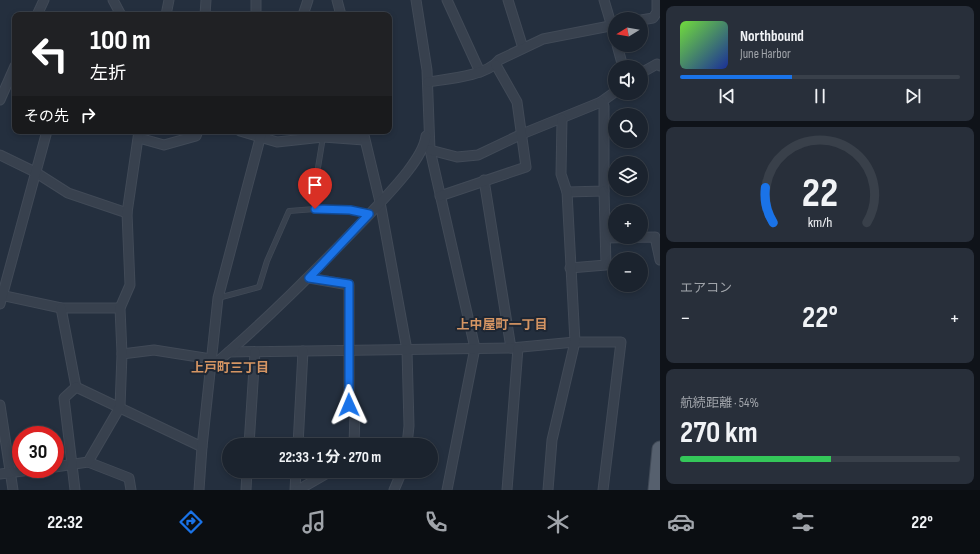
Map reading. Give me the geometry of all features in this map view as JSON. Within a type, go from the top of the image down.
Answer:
[{"type":"main road","points":[[656,490],[660,449]]},
{"type":"street","points":[[38,12],[44,0]]},
{"type":"street","points":[[113,0],[119,12]]},
{"type":"street","points":[[167,12],[169,0]]},
{"type":"street","points":[[205,12],[206,0]]},
{"type":"street","points":[[256,0],[256,12]]},
{"type":"street","points":[[304,12],[308,0]]},
{"type":"street","points":[[337,0],[340,12]]},
{"type":"street","points":[[416,0],[428,82],[430,150],[475,348],[447,490]]},
{"type":"street","points":[[447,0],[480,72]]},
{"type":"street","points":[[508,0],[523,48]]},
{"type":"street","points":[[604,0],[609,12]]},
{"type":"street","points":[[648,19],[653,18],[658,12],[657,0]]},
{"type":"street","points":[[428,82],[480,72],[496,65],[499,60],[543,39],[608,27]]},
{"type":"street","points":[[648,68],[657,64],[660,66]]},
{"type":"street","points":[[440,196],[526,166],[517,102],[496,65]]},
{"type":"street","points":[[0,100],[12,73]]},
{"type":"street","points":[[430,150],[457,157],[478,155],[522,134],[601,102],[608,97]]},
{"type":"street","points":[[570,268],[606,265],[604,106],[601,102]]},
{"type":"street","points":[[548,490],[552,440],[575,342],[575,309],[570,268],[567,192],[561,174],[562,119]]},
{"type":"street","points":[[122,354],[154,350],[211,364],[229,352],[309,278],[414,164],[425,146],[428,121]]},
{"type":"street","points":[[46,134],[1,298],[61,308],[120,308]]},
{"type":"street","points":[[88,462],[120,407],[122,354],[120,308],[130,285],[127,213],[139,134],[164,145],[196,136],[197,134]]},
{"type":"street","points":[[199,490],[202,447],[218,298],[261,134],[277,142],[323,137],[363,135],[380,202],[407,350],[410,426],[408,438]]},
{"type":"street","points":[[0,155],[35,172],[68,193],[127,213]]},
{"type":"street","points":[[484,180],[515,348],[507,490]]},
{"type":"street","points":[[567,192],[604,191]]},
{"type":"street","points":[[606,238],[655,237],[660,260]]},
{"type":"street","points":[[309,278],[349,284],[349,405],[355,412],[354,438]]},
{"type":"street","points":[[61,308],[76,387]]},
{"type":"street","points":[[229,352],[515,348],[575,342],[622,342],[603,490]]},
{"type":"street","points":[[298,438],[304,351]]},
{"type":"street","points":[[249,438],[255,352]]},
{"type":"street","points":[[76,387],[202,447]]},
{"type":"street","points":[[75,490],[64,398],[76,387]]},
{"type":"street","points":[[0,405],[13,490]]},
{"type":"street","points":[[64,465],[88,462],[129,478],[131,490]]},
{"type":"street","points":[[0,474],[10,473]]},
{"type":"street","points":[[246,490],[247,478]]},
{"type":"street","points":[[296,478],[296,490],[318,478]]},
{"type":"street","points":[[394,490],[399,478]]},
{"type":"lane","points":[[315,209],[314,192],[323,137]]},
{"type":"lane","points":[[218,298],[259,287],[267,261],[288,211],[315,209],[350,210],[369,214]]},
{"type":"district","name":"上中屋町一丁目","points":[[502,325]]},
{"type":"district","name":"上戸町三丁目","points":[[230,368]]},
{"type":"route","points":[[315,209],[350,210],[369,214],[309,278],[349,284],[349,405]]}]
